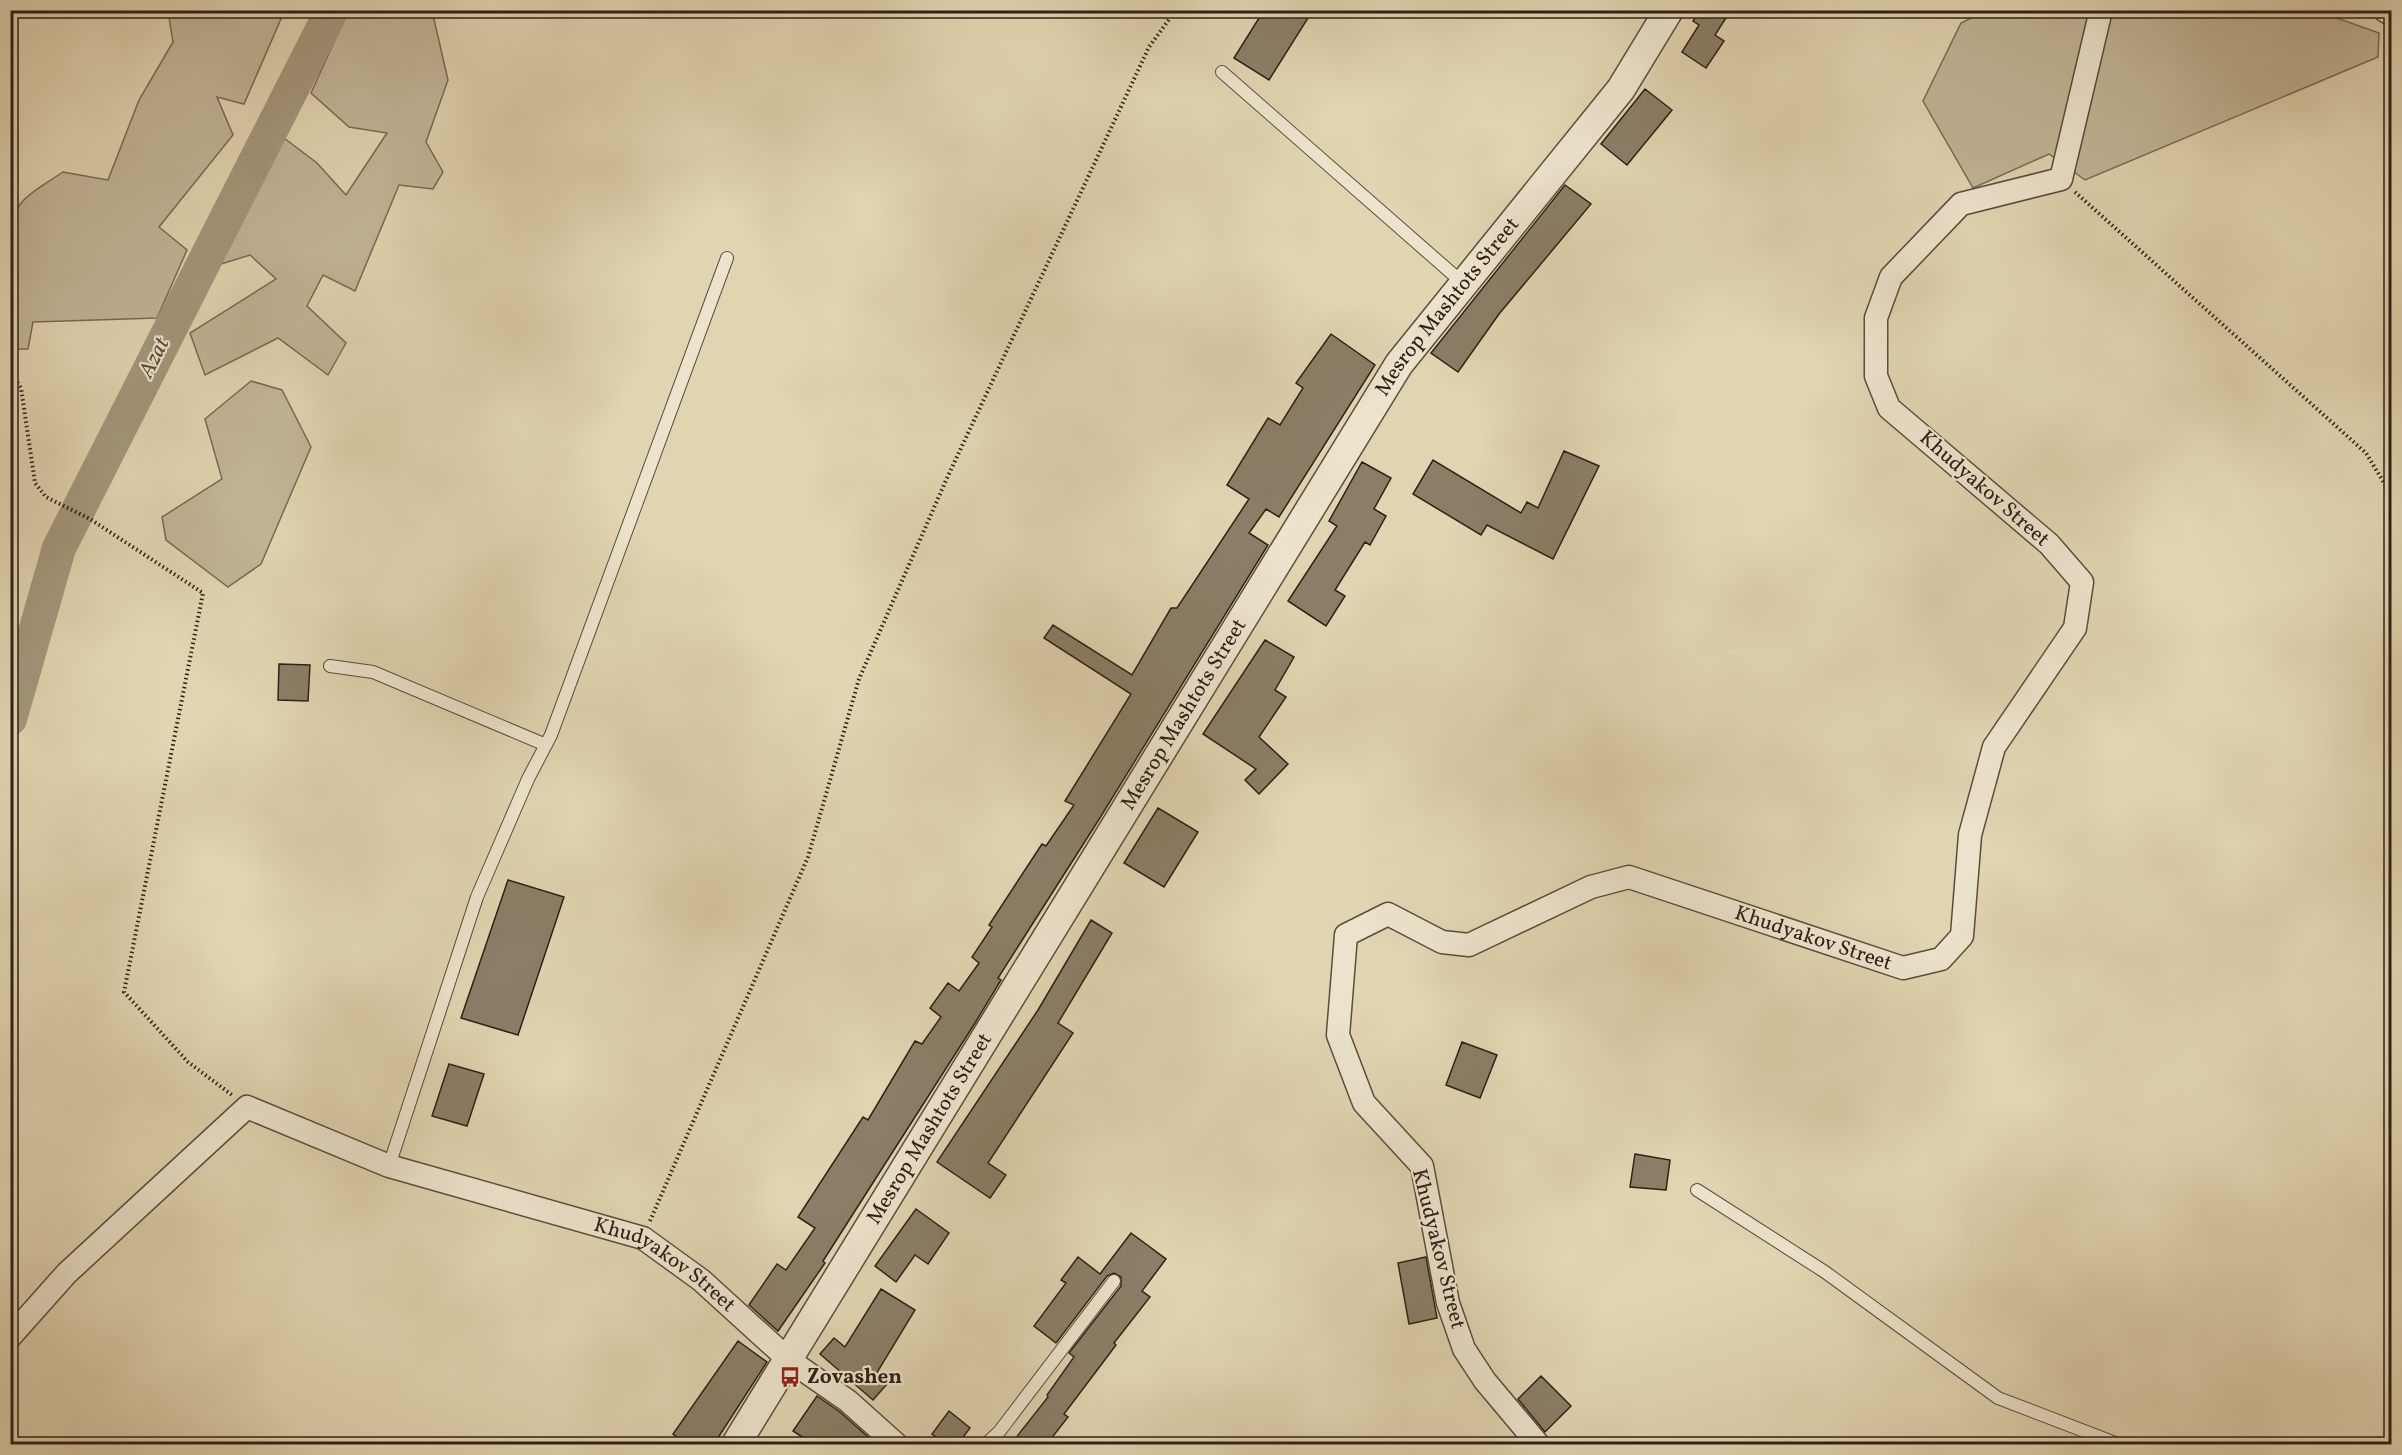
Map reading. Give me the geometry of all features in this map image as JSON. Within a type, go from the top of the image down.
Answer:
[{"type":"street","name":"Mesrop Mashtots Street","points":[[736,1444],[1399,364],[1621,89],[1669,10]]},
{"type":"street","points":[[2061,179],[2101,10]]},
{"type":"street","points":[[2384,10],[2391,15]]},
{"type":"street","name":"Khudyakov Street","points":[[1538,1444],[1485,1381],[1464,1349],[1448,1303],[1422,1166],[1364,1103],[1338,1035],[1346,935],[1388,914],[1442,942],[1469,945],[1590,887],[1629,877],[1903,969],[1941,959],[1962,936],[1970,836],[1994,747],[2075,628],[2082,582],[2049,544],[1889,408],[1876,376],[1876,318],[1891,276],[1961,204],[2061,179]]},
{"type":"street","name":"Khudyakov Street","points":[[247,1107],[389,1166],[643,1238],[702,1280],[789,1360],[848,1401],[896,1444]]},
{"type":"street","points":[[10,1337],[67,1273],[247,1107]]},
{"type":"lane","points":[[1222,72],[1464,284]]},
{"type":"lane","points":[[389,1166],[477,897],[528,779],[546,745],[727,258]]},
{"type":"lane","points":[[330,666],[373,672],[546,745]]},
{"type":"lane","points":[[1697,1190],[1825,1272],[1998,1398],[2118,1444]]},
{"type":"lane","points":[[986,1444],[999,1432],[1114,1281]]},
{"type":"path","points":[[643,1238],[808,857],[859,679],[952,468],[1149,47],[1176,10]]},
{"type":"path","points":[[2061,179],[2366,453],[2391,496]]},
{"type":"path","points":[[10,371],[21,388],[35,483],[46,497],[90,519],[203,593],[124,992],[188,1062],[247,1107]]},
{"type":"shaded area","points":[[168,11],[284,12],[244,104],[217,97],[233,135],[159,227],[187,250],[157,318],[33,322],[28,349],[11,349],[11,267],[15,261],[12,256],[10,239],[14,214],[19,205],[33,191],[63,172],[108,180],[139,100],[173,42]]},
{"type":"shaded area","points":[[348,11],[436,11],[433,15],[448,80],[426,142],[443,172],[433,189],[399,185],[355,291],[323,275],[307,306],[346,343],[328,375],[278,338],[205,375],[190,333],[276,279],[250,255],[221,264],[215,248],[280,135],[317,163],[346,195],[387,133],[349,127],[311,93]]},
{"type":"shaded area","points":[[1985,11],[2317,11],[2379,33],[2378,57],[2085,180],[2049,154],[1973,188],[1923,101],[1961,23]]},
{"type":"shaded area","points":[[251,381],[282,390],[311,447],[261,564],[228,587],[166,540],[162,517],[222,479],[205,419]]},
{"type":"building","points":[[1264,10],[1313,10],[1269,80],[1234,58]]},
{"type":"building","points":[[1700,10],[1731,10],[1715,35],[1724,41],[1706,68],[1682,52],[1699,25],[1693,21]]},
{"type":"building","points":[[1645,89],[1672,110],[1627,165],[1601,144]]},
{"type":"building","points":[[1565,185],[1591,204],[1499,314],[1458,372],[1431,353]]},
{"type":"building","points":[[1331,334],[1375,365],[1279,517],[1266,509],[1249,533],[1268,545],[998,978],[1001,980],[975,1023],[823,1261],[825,1263],[778,1331],[749,1305],[777,1264],[786,1270],[815,1228],[798,1217],[863,1117],[868,1120],[915,1041],[922,1044],[941,1017],[930,1008],[948,983],[959,991],[979,963],[972,957],[992,927],[989,925],[1042,844],[1046,846],[1074,805],[1065,801],[1131,694],[1044,638],[1053,625],[1132,675],[1171,608],[1177,608],[1249,499],[1227,485],[1268,418],[1280,425],[1303,388],[1296,383]]},
{"type":"building","points":[[1564,451],[1599,466],[1553,559],[1487,525],[1481,535],[1413,494],[1433,460],[1521,513],[1527,502],[1538,508]]},
{"type":"building","points":[[1362,462],[1391,478],[1374,509],[1386,516],[1370,545],[1365,542],[1335,590],[1345,596],[1326,626],[1288,601],[1337,526],[1329,521]]},
{"type":"building","points":[[1265,640],[1294,657],[1275,690],[1286,697],[1259,737],[1288,764],[1259,794],[1245,780],[1256,769],[1203,734]]},
{"type":"building","points":[[279,664],[310,665],[308,701],[278,700]]},
{"type":"building","points":[[1158,808],[1198,832],[1164,887],[1124,863]]},
{"type":"building","points":[[508,880],[564,897],[518,1035],[461,1018]]},
{"type":"building","points":[[1091,920],[1112,933],[1058,1023],[1073,1033],[988,1163],[1006,1175],[990,1198],[937,1162],[1038,1010]]},
{"type":"building","points":[[1462,1042],[1497,1055],[1480,1098],[1446,1085]]},
{"type":"building","points":[[449,1064],[484,1074],[467,1126],[432,1116]]},
{"type":"building","points":[[1635,1154],[1670,1160],[1666,1190],[1630,1187]]},
{"type":"building","points":[[916,1209],[949,1233],[928,1264],[915,1255],[896,1282],[875,1266]]},
{"type":"building","points":[[1131,1233],[1166,1259],[1142,1291],[1150,1297],[1064,1414],[1068,1417],[1047,1444],[1011,1444],[1048,1397],[1047,1395],[1074,1357],[1069,1353],[1121,1286],[1121,1277],[1114,1273],[1107,1276],[1056,1343],[1034,1326],[1066,1283],[1061,1280],[1078,1257],[1100,1274]]},
{"type":"building","points":[[1426,1257],[1437,1318],[1409,1324],[1398,1263]]},
{"type":"building","points":[[881,1289],[915,1310],[876,1374],[887,1384],[873,1400],[820,1354],[834,1338],[845,1347]]},
{"type":"building","points":[[738,1341],[767,1362],[714,1444],[686,1444],[673,1434]]},
{"type":"building","points":[[1541,1376],[1571,1406],[1545,1432],[1518,1399]]},
{"type":"building","points":[[817,1396],[840,1412],[876,1444],[813,1444],[793,1431]]},
{"type":"building","points":[[949,1411],[970,1428],[958,1444],[946,1444],[932,1434]]},
{"type":"waterway","name":"Azat","points":[[10,719],[59,548],[332,10]]},
{"type":"place","name":"Zovashen","points":[[790,1377]]}]
